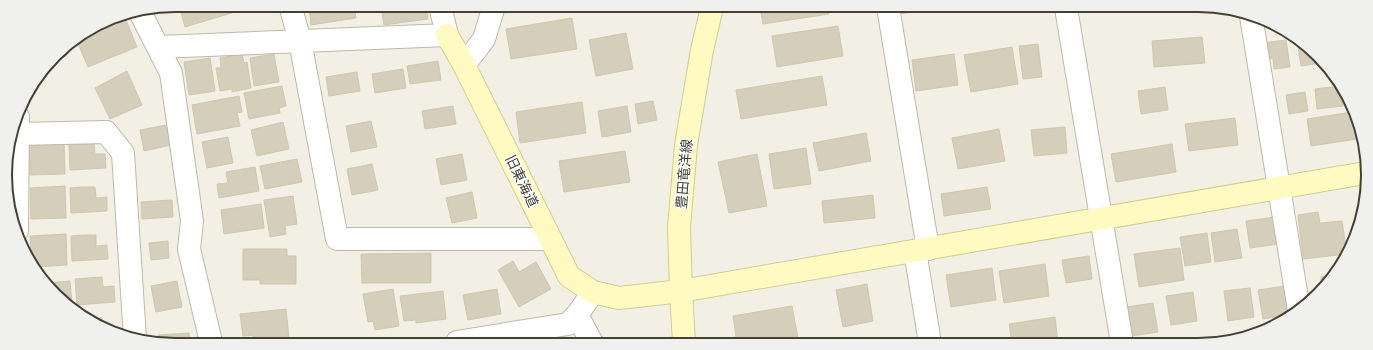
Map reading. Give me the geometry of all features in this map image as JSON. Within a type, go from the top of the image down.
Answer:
[{"type":"street","points":[[292,12],[300,41],[337,239],[550,239]]},
{"type":"street","name":"旧東海道","points":[[441,12],[447,35],[464,64],[569,276],[593,292]]},
{"type":"street","points":[[464,64],[484,39],[492,12]]},
{"type":"street","name":"豊田竜洋線","points":[[684,338],[679,227],[686,145],[702,50],[711,12]]},
{"type":"street","points":[[889,12],[922,250],[930,338]]},
{"type":"street","points":[[1067,12],[1121,338]]},
{"type":"street","points":[[142,15],[172,73],[192,221],[189,249],[209,338]]},
{"type":"street","points":[[1252,22],[1297,304]]},
{"type":"street","points":[[159,48],[447,35]]},
{"type":"street","points":[[20,125],[106,132],[123,152],[135,332]]},
{"type":"street","points":[[16,212],[18,134]]},
{"type":"street","points":[[482,338],[568,324],[577,315],[593,292],[619,298],[681,291],[1361,175]]},
{"type":"street","points":[[577,315],[590,338]]},
{"type":"building","points":[[181,12],[235,12],[185,27]]},
{"type":"building","points":[[310,12],[355,12],[356,18],[311,25]]},
{"type":"building","points":[[382,12],[427,12],[428,19],[384,25]]},
{"type":"building","points":[[761,12],[829,12],[829,14],[763,24]]},
{"type":"building","points":[[899,12],[913,12],[899,14]]},
{"type":"building","points":[[572,18],[577,49],[511,59],[506,29]]},
{"type":"building","points":[[126,20],[137,47],[88,67],[78,44],[93,34],[113,24]]},
{"type":"building","points":[[838,26],[843,56],[777,67],[772,36]]},
{"type":"building","points":[[626,33],[633,69],[596,76],[589,40]]},
{"type":"building","points":[[1202,37],[1205,63],[1154,67],[1152,41]]},
{"type":"building","points":[[1286,40],[1290,67],[1274,69],[1273,58],[1265,60],[1263,43]]},
{"type":"building","points":[[1038,44],[1042,77],[1023,79],[1019,46]]},
{"type":"building","points":[[1012,47],[1018,84],[971,92],[964,55]]},
{"type":"building","points":[[1298,47],[1317,64],[1301,66]]},
{"type":"building","points":[[242,54],[244,63],[247,62],[251,88],[232,92],[232,89],[220,91],[216,68],[221,68],[220,58]]},
{"type":"building","points":[[274,54],[279,82],[254,86],[250,58]]},
{"type":"building","points":[[954,54],[958,85],[916,91],[912,60]]},
{"type":"building","points":[[210,58],[215,91],[189,95],[184,62]]},
{"type":"building","points":[[438,61],[441,80],[410,84],[407,66]]},
{"type":"building","points":[[403,69],[406,88],[375,93],[372,74]]},
{"type":"building","points":[[127,71],[142,105],[110,119],[95,88]]},
{"type":"building","points":[[357,72],[360,91],[329,96],[326,77]]},
{"type":"building","points":[[822,76],[827,105],[741,119],[736,90]]},
{"type":"building","points":[[282,86],[286,106],[279,108],[280,113],[249,119],[244,93]]},
{"type":"building","points":[[1165,87],[1168,110],[1141,114],[1138,91]]},
{"type":"building","points":[[1335,87],[1342,99],[1343,106],[1317,109],[1315,89]]},
{"type":"building","points":[[1305,92],[1308,111],[1289,114],[1286,95]]},
{"type":"building","points":[[239,96],[242,112],[237,113],[240,126],[197,134],[192,105]]},
{"type":"building","points":[[653,101],[657,120],[638,124],[635,104]]},
{"type":"building","points":[[582,102],[586,133],[520,143],[516,112]]},
{"type":"building","points":[[453,106],[456,124],[425,129],[422,111]]},
{"type":"building","points":[[627,106],[631,132],[602,137],[598,111]]},
{"type":"building","points":[[1349,113],[1357,139],[1311,146],[1307,119]]},
{"type":"building","points":[[1235,118],[1238,145],[1189,151],[1185,124]]},
{"type":"building","points":[[371,121],[377,147],[351,152],[346,126]]},
{"type":"building","points":[[283,122],[289,149],[257,156],[251,130]]},
{"type":"building","points":[[166,125],[171,145],[144,151],[140,130]]},
{"type":"building","points":[[1065,127],[1067,153],[1034,156],[1031,130]]},
{"type":"building","points":[[999,129],[1005,161],[958,169],[952,138]]},
{"type":"building","points":[[866,133],[871,161],[819,171],[813,143]]},
{"type":"building","points":[[228,137],[233,163],[207,168],[202,142]]},
{"type":"building","points":[[64,143],[65,174],[30,175],[29,144]]},
{"type":"building","points":[[69,144],[94,144],[95,154],[105,154],[106,168],[70,170]]},
{"type":"building","points":[[1172,144],[1176,172],[1116,182],[1111,154]]},
{"type":"building","points":[[806,148],[811,184],[774,189],[769,154]]},
{"type":"building","points":[[625,151],[630,182],[564,192],[559,161]]},
{"type":"building","points":[[462,154],[467,180],[441,185],[436,159]]},
{"type":"building","points":[[757,154],[767,206],[729,213],[718,162]]},
{"type":"building","points":[[297,159],[302,182],[265,189],[260,166]]},
{"type":"building","points":[[372,164],[378,190],[352,195],[347,169]]},
{"type":"building","points":[[255,167],[259,191],[219,198],[217,184],[228,183],[226,172]]},
{"type":"building","points":[[65,186],[66,218],[31,219],[30,188]]},
{"type":"building","points":[[95,187],[96,198],[107,197],[107,211],[71,213],[70,188]]},
{"type":"building","points":[[987,187],[991,209],[944,216],[941,194]]},
{"type":"building","points":[[472,192],[477,218],[452,223],[446,198]]},
{"type":"building","points":[[873,195],[875,218],[824,223],[822,201]]},
{"type":"building","points":[[293,196],[297,224],[285,226],[286,234],[270,237],[264,200]]},
{"type":"building","points":[[172,200],[173,217],[142,219],[141,202]]},
{"type":"building","points":[[261,204],[264,228],[224,234],[221,210]]},
{"type":"building","points":[[1318,212],[1320,223],[1342,221],[1345,244],[1340,255],[1303,259],[1298,215]]},
{"type":"building","points":[[1275,217],[1279,244],[1250,248],[1246,221]]},
{"type":"building","points":[[1237,229],[1242,258],[1215,262],[1211,233]]},
{"type":"building","points":[[1207,233],[1211,262],[1185,266],[1180,237]]},
{"type":"building","points":[[66,234],[67,265],[40,267],[31,250],[30,236]]},
{"type":"building","points":[[96,235],[96,246],[107,245],[108,259],[72,261],[71,236]]},
{"type":"building","points":[[168,241],[169,258],[151,260],[149,243]]},
{"type":"building","points":[[1180,248],[1184,280],[1139,287],[1134,254]]},
{"type":"building","points":[[243,249],[287,249],[287,256],[296,256],[296,284],[260,284],[260,280],[243,280]]},
{"type":"building","points":[[431,253],[431,283],[362,283],[361,254]]},
{"type":"building","points":[[1089,256],[1092,279],[1066,283],[1062,260]]},
{"type":"building","points":[[513,261],[519,272],[536,262],[551,289],[519,307],[498,270]]},
{"type":"building","points":[[1045,264],[1049,296],[1004,303],[999,271]]},
{"type":"building","points":[[992,268],[996,300],[951,307],[946,275]]},
{"type":"building","points":[[102,277],[103,287],[114,286],[115,302],[77,305],[75,279]]},
{"type":"building","points":[[70,281],[72,301],[68,298],[52,282]]},
{"type":"building","points":[[177,281],[182,307],[156,312],[151,286]]},
{"type":"building","points":[[867,284],[873,321],[843,327],[836,290]]},
{"type":"building","points":[[1285,286],[1288,311],[1279,317],[1263,319],[1258,290]]},
{"type":"building","points":[[1250,288],[1254,317],[1228,321],[1224,291]]},
{"type":"building","points":[[393,289],[399,326],[375,330],[373,321],[368,322],[363,294]]},
{"type":"building","points":[[497,289],[501,314],[468,320],[463,295]]},
{"type":"building","points":[[443,291],[446,319],[416,323],[416,320],[404,321],[400,296]]},
{"type":"building","points":[[1193,292],[1197,321],[1171,325],[1166,296]]},
{"type":"building","points":[[1153,303],[1158,332],[1131,336],[1127,307]]},
{"type":"building","points":[[792,306],[798,338],[736,338],[733,316]]},
{"type":"building","points":[[286,309],[289,338],[253,338],[253,335],[243,336],[240,314]]},
{"type":"building","points":[[1055,317],[1057,338],[1011,338],[1009,324]]},
{"type":"building","points":[[189,333],[190,338],[164,338],[158,337],[158,335]]}]
